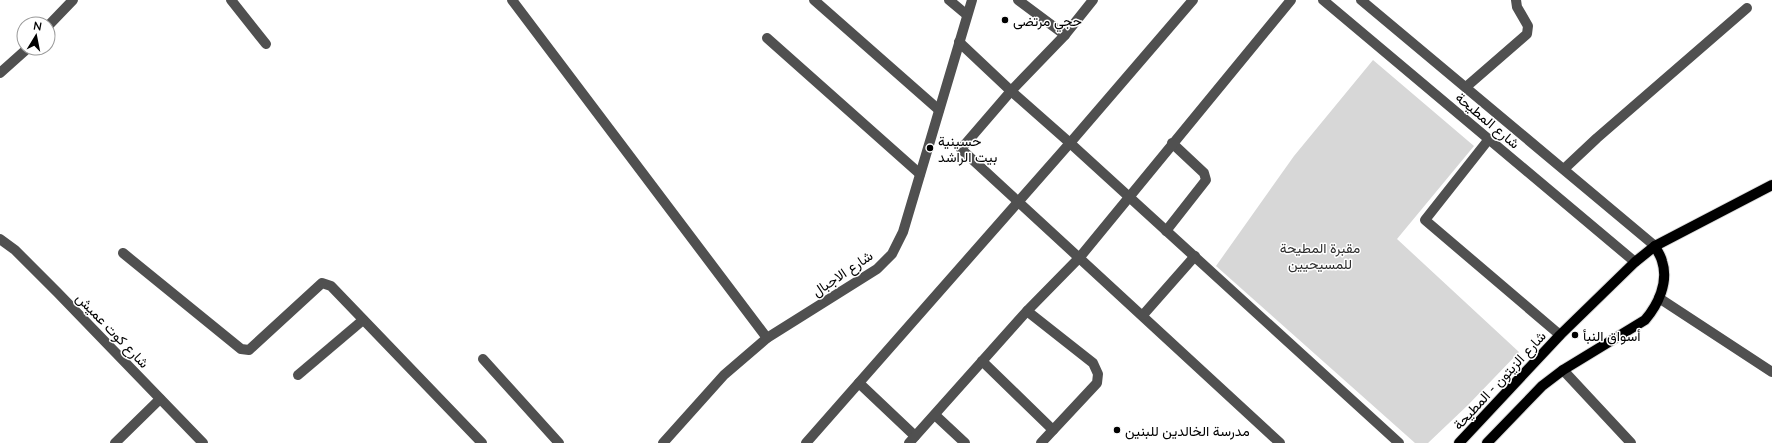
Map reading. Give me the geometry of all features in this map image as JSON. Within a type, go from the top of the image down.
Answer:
[{"type":"main road","name":"شارع الزيتون - المطيحة","points":[[1459,443],[1560,335],[1634,262],[1655,246],[1772,185]]},
{"type":"main road","points":[[1486,443],[1542,386],[1563,370],[1645,320],[1653,310],[1659,298],[1664,281],[1663,261],[1655,246]]},
{"type":"street","points":[[56,18],[73,0]]},
{"type":"street","points":[[230,0],[266,44]]},
{"type":"street","points":[[512,0],[766,338]]},
{"type":"street","points":[[814,0],[939,110]]},
{"type":"street","points":[[949,0],[967,15]]},
{"type":"street","name":"شارع الاجبال","points":[[663,443],[724,374],[766,338],[877,269],[892,254],[903,232],[972,0]]},
{"type":"street","points":[[1018,0],[1065,35]]},
{"type":"street","points":[[1094,0],[1065,35],[1011,91],[961,149],[1018,203],[1143,315],[1280,443]]},
{"type":"street","points":[[806,443],[1018,203],[1193,0]]},
{"type":"street","points":[[859,382],[912,439],[1027,312],[1080,257],[1128,196],[1291,0]]},
{"type":"street","name":"شارع المطيحة","points":[[1323,0],[1490,139],[1634,262]]},
{"type":"street","name":"شارع المطيحة","points":[[1361,0],[1655,246]]},
{"type":"street","points":[[1466,87],[1527,34],[1528,26],[1517,7],[1516,0]]},
{"type":"street","points":[[1564,169],[1747,8]]},
{"type":"street","points":[[767,38],[920,174]]},
{"type":"street","points":[[960,42],[1011,91],[1195,256],[1399,443]]},
{"type":"street","points":[[0,73],[19,56]]},
{"type":"street","points":[[1490,139],[1425,220],[1560,335]]},
{"type":"street","points":[[1166,231],[1206,180],[1204,173],[1172,143]]},
{"type":"street","name":"شارع كوت عميش","points":[[0,239],[15,250],[57,292],[203,443]]},
{"type":"street","points":[[123,253],[241,349],[249,350],[322,284],[330,286],[482,443]]},
{"type":"street","points":[[1143,315],[1195,256]]},
{"type":"street","points":[[1659,298],[1772,372]]},
{"type":"street","points":[[1027,312],[1092,363],[1098,374],[1097,383],[1041,443]]},
{"type":"street","points":[[298,374],[363,320]]},
{"type":"street","points":[[483,359],[560,443]]},
{"type":"street","points":[[982,361],[1053,430]]},
{"type":"street","points":[[1563,370],[1632,443]]},
{"type":"street","points":[[115,443],[160,399]]},
{"type":"street","points":[[935,415],[965,443]]},
{"type":"green space","name":"مقبرة المطيحة للمسيحيين","points":[[1373,60],[1474,146],[1397,239],[1519,352],[1468,405],[1428,443],[1415,443],[1216,266],[1294,156]]},
{"type":"place","name":"حجي مرتضى","points":[[1005,20]]},
{"type":"place","name":"حسينية بيت الراشد","points":[[930,148]]},
{"type":"place","name":"أسواق النبأ","points":[[1575,335]]},
{"type":"place","name":"مدرسة الخالدين للبنين","points":[[1117,430]]}]
